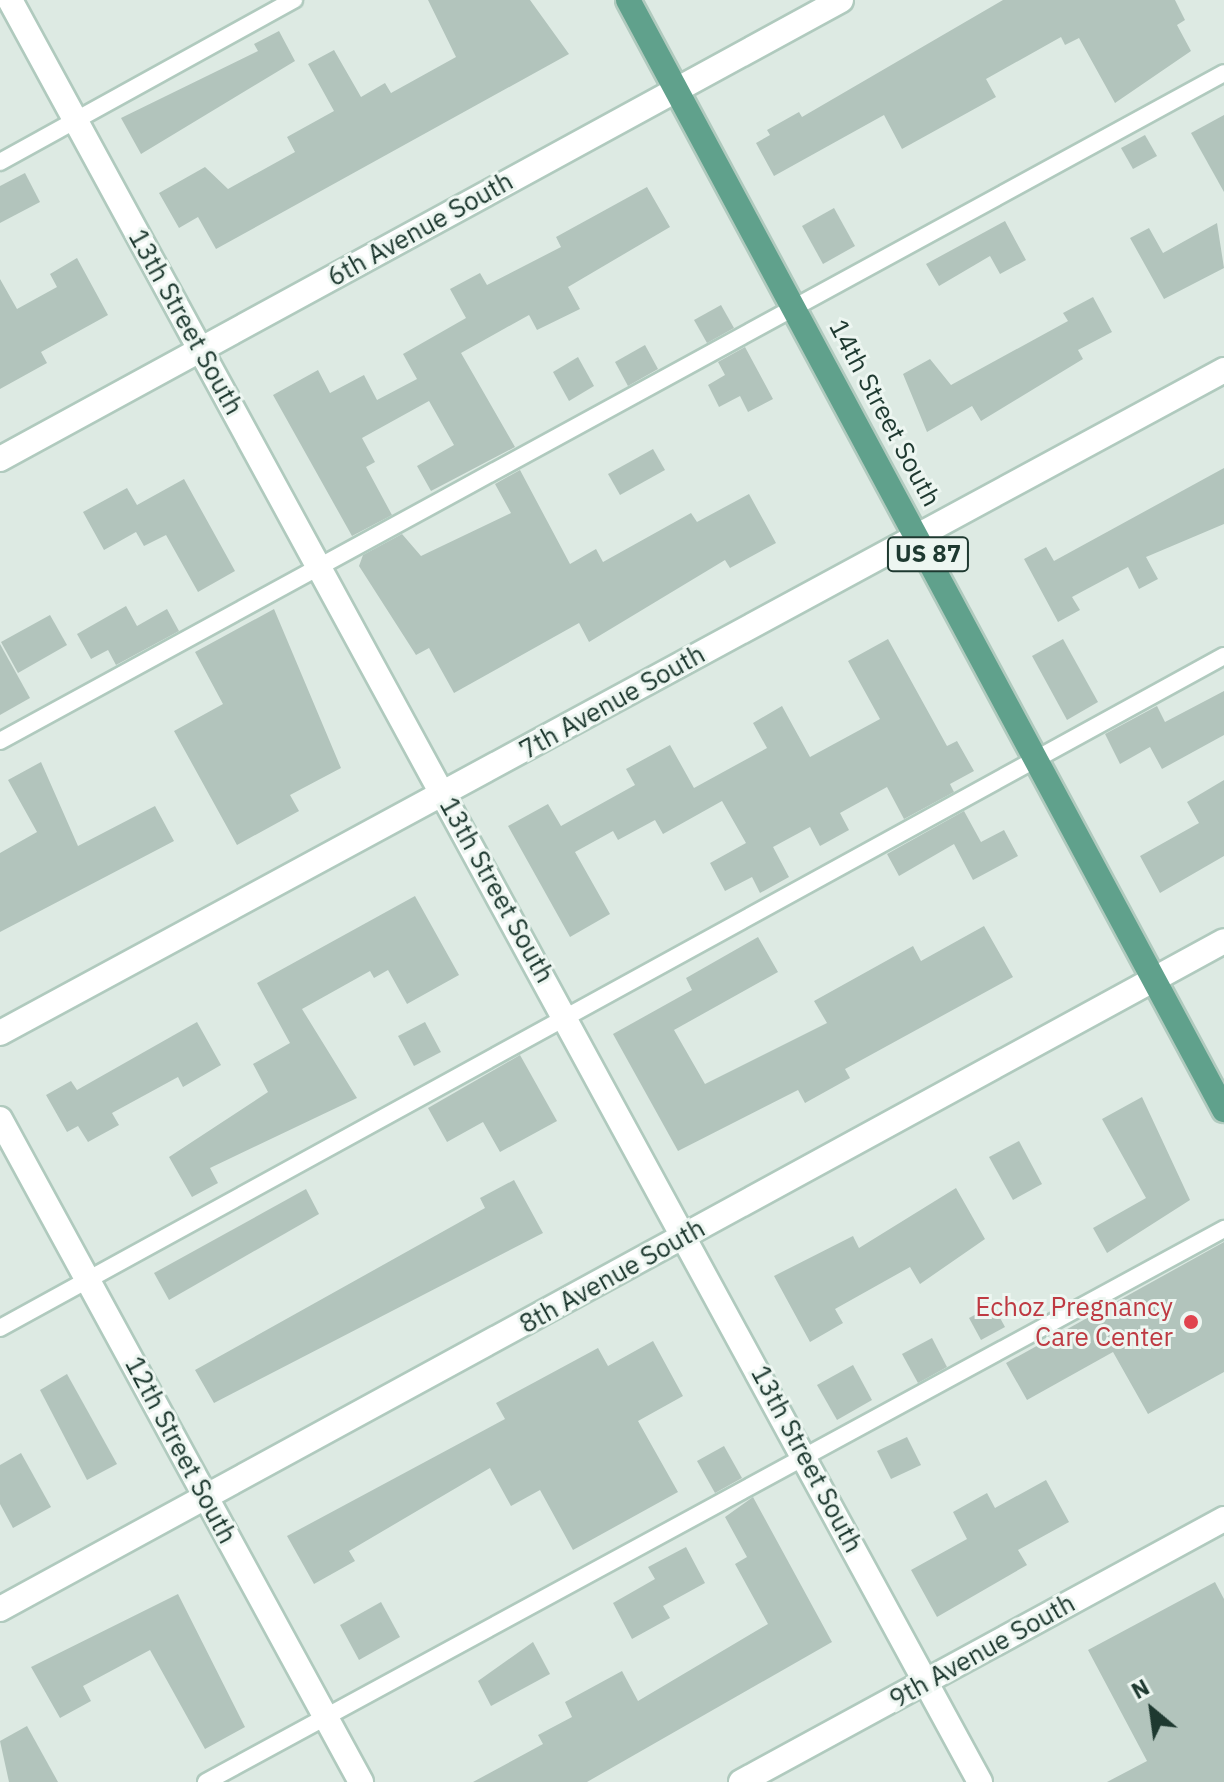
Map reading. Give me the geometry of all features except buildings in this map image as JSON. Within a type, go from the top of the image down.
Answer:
[{"type":"main road","name":"14th Street South","points":[[628,0],[799,310],[1224,1110]]},
{"type":"street","name":"13th Street South","points":[[10,0],[805,1452],[980,1782]]},
{"type":"street","name":"6th Avenue South","points":[[0,459],[841,0]]},
{"type":"street","name":"7th Avenue South","points":[[0,1033],[1224,370]]},
{"type":"street","name":"8th Avenue South","points":[[0,1609],[1224,941]]},
{"type":"street","name":"12th Street South","points":[[0,1119],[361,1782]]},
{"type":"street","name":"9th Avenue South","points":[[741,1782],[1224,1519]]},
{"type":"lane","points":[[0,162],[294,0]]},
{"type":"lane","points":[[0,741],[799,310],[1224,73]]},
{"type":"lane","points":[[0,1328],[1224,656]]},
{"type":"lane","points":[[206,1782],[805,1452],[1224,1229]]},
{"type":"place","name":"Echoz Pregnancy Care Center","points":[[1191,1322]]}]
